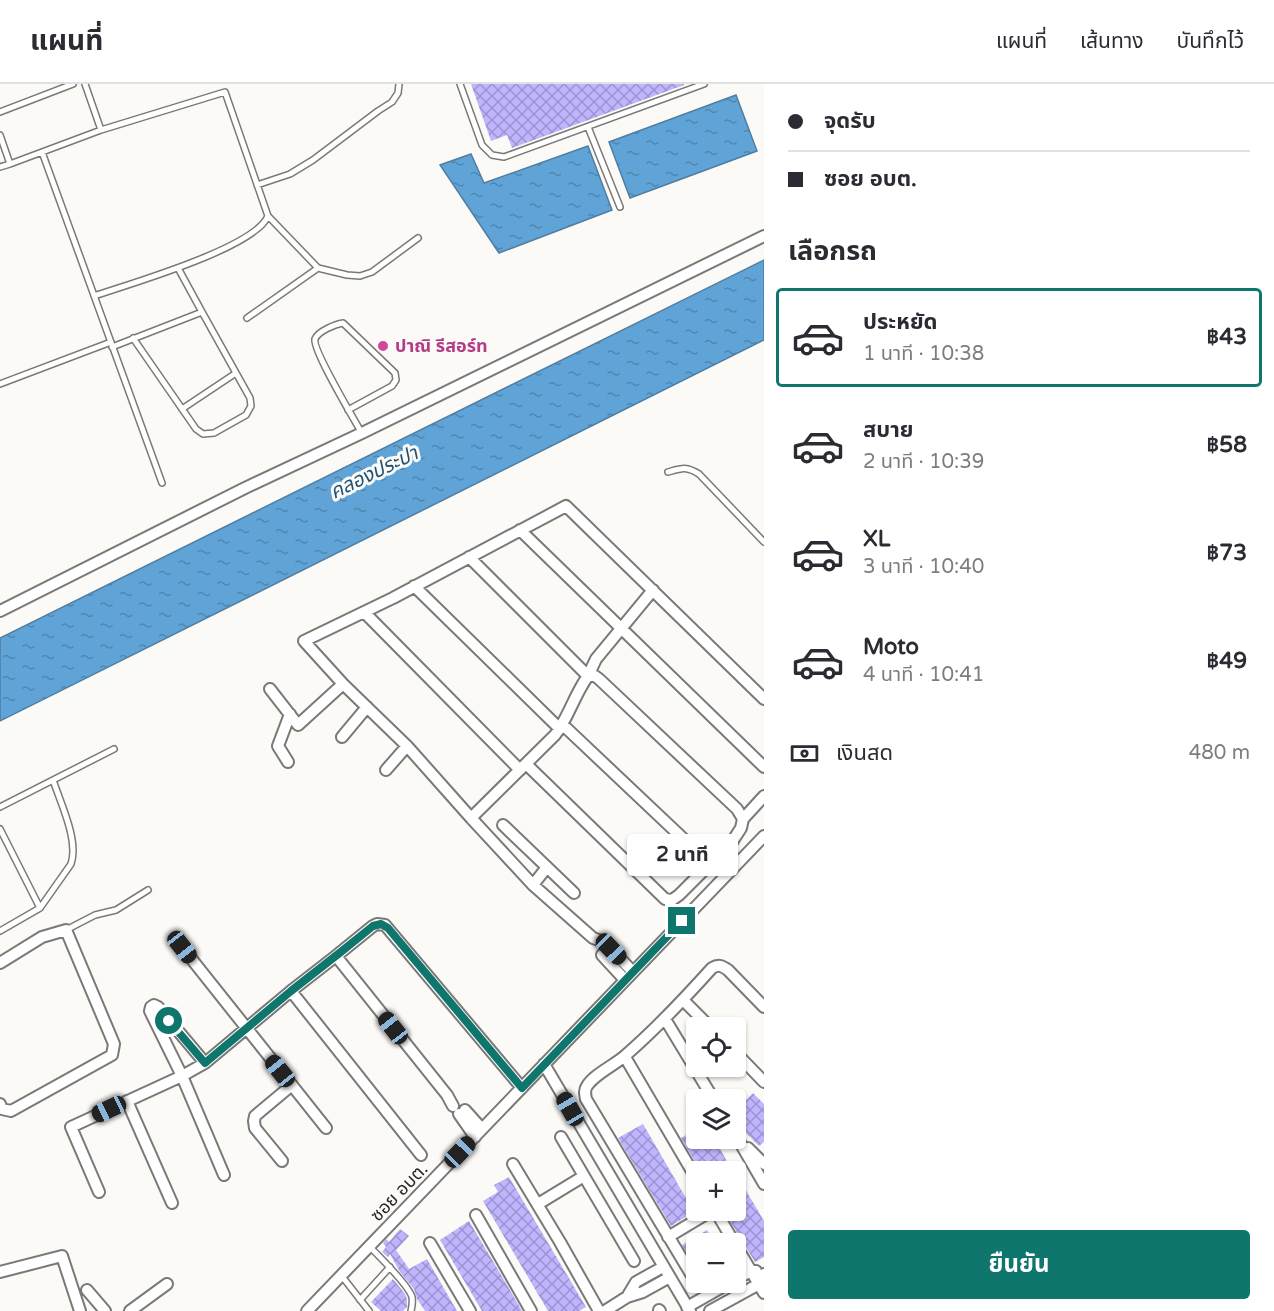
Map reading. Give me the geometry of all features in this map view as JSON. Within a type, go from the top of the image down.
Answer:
[{"type":"street","points":[[0,611],[245,488],[764,237]]},
{"type":"street","points":[[629,976],[601,946],[533,885],[407,746],[343,684],[304,642],[566,506],[764,699]]},
{"type":"street","points":[[520,530],[764,767]]},
{"type":"street","points":[[469,557],[588,676],[600,679],[737,809],[743,819]]},
{"type":"street","points":[[414,586],[710,864]]},
{"type":"street","points":[[471,818],[562,727],[576,694],[596,659],[653,590]]},
{"type":"street","points":[[364,612],[523,767],[665,898],[672,900],[679,896],[732,842],[741,828],[743,819],[764,796]]},
{"type":"street","points":[[270,689],[298,725],[343,684]]},
{"type":"street","points":[[342,737],[367,707]]},
{"type":"street","points":[[288,762],[278,746],[290,714]]},
{"type":"street","points":[[386,770],[407,746]]},
{"type":"street","points":[[503,825],[574,893]]},
{"type":"street","name":"ซอย อบต.","points":[[307,1311],[764,836]]},
{"type":"street","points":[[533,885],[547,867]]},
{"type":"street","points":[[99,1192],[71,1126],[182,1076],[205,1063],[291,991],[377,924],[385,925],[522,1088]]},
{"type":"street","points":[[0,963],[42,937],[66,930],[114,1044],[112,1054],[11,1111],[2,1109],[0,1104]]},
{"type":"street","points":[[182,947],[326,1128]]},
{"type":"street","points":[[336,956],[478,1133]]},
{"type":"street","points":[[686,1266],[586,1099],[586,1087],[592,1080],[625,1057],[717,965],[728,970],[764,1007]]},
{"type":"street","points":[[291,991],[421,1155]]},
{"type":"street","points":[[683,1000],[700,1017]]},
{"type":"street","points":[[205,1063],[158,1007],[151,1006],[150,1011],[182,1076],[224,1175]]},
{"type":"street","points":[[665,1019],[707,1089]]},
{"type":"street","points":[[625,1057],[686,1162]]},
{"type":"street","points":[[746,1063],[764,1082]]},
{"type":"street","points":[[544,1064],[689,1309],[713,1293]]},
{"type":"street","points":[[282,1161],[255,1128],[254,1121],[255,1116],[292,1085]]},
{"type":"street","points":[[570,1109],[586,1099]]},
{"type":"street","points":[[128,1101],[172,1203]]},
{"type":"street","points":[[561,1137],[634,1261]]},
{"type":"street","points":[[746,1146],[764,1164]]},
{"type":"street","points":[[744,1149],[764,1184]]},
{"type":"street","points":[[513,1164],[599,1311]]},
{"type":"street","points":[[538,1204],[584,1176]]},
{"type":"street","points":[[476,1215],[531,1311]]},
{"type":"street","points":[[668,1237],[695,1221]]},
{"type":"street","points":[[430,1244],[470,1311]]},
{"type":"street","points":[[0,1272],[62,1256],[80,1311]]},
{"type":"street","points":[[710,1311],[763,1280],[751,1271],[746,1263]]},
{"type":"street","points":[[627,1297],[636,1282],[663,1267]]},
{"type":"street","points":[[746,1274],[751,1271]]},
{"type":"street","points":[[605,1311],[627,1297],[643,1292],[670,1277]]},
{"type":"street","points":[[130,1311],[167,1284]]},
{"type":"street","points":[[87,1290],[105,1311]]},
{"type":"street","points":[[717,1293],[724,1303]]},
{"type":"lane","points":[[0,112],[73,84]]},
{"type":"lane","points":[[85,84],[101,130]]},
{"type":"lane","points":[[223,84],[268,216],[318,268],[360,276],[372,272],[418,238]]},
{"type":"lane","points":[[258,185],[290,174],[313,160],[392,102],[398,93],[399,84]]},
{"type":"lane","points":[[460,84],[482,145],[492,155],[504,157],[704,84]]},
{"type":"lane","points":[[0,167],[101,130],[225,92]]},
{"type":"lane","points":[[588,127],[620,207]]},
{"type":"lane","points":[[0,135],[10,164]]},
{"type":"lane","points":[[42,152],[162,483]]},
{"type":"lane","points":[[94,296],[177,268],[236,244],[266,222],[268,216]]},
{"type":"lane","points":[[133,338],[196,429],[203,434],[214,434],[246,415],[251,406],[250,398],[177,268]]},
{"type":"lane","points":[[248,318],[318,268]]},
{"type":"lane","points":[[0,384],[201,312]]},
{"type":"lane","points":[[348,410],[392,386],[396,380],[395,373],[344,323],[318,334],[315,338],[315,345],[348,410],[362,433]]},
{"type":"lane","points":[[182,409],[236,373]]},
{"type":"lane","points":[[668,472],[682,468],[699,474],[764,542]]},
{"type":"lane","points":[[0,807],[114,749]]},
{"type":"lane","points":[[0,931],[40,908],[67,872],[73,857],[74,848],[71,836],[53,780]]},
{"type":"lane","points":[[0,829],[40,908]]},
{"type":"lane","points":[[66,930],[95,915],[116,910],[148,890]]},
{"type":"lane","points":[[369,1246],[412,1295],[411,1311]]},
{"type":"lane","points":[[360,1300],[390,1268]]},
{"type":"lane","points":[[341,1275],[369,1311]]},
{"type":"water","points":[[736,95],[757,151],[630,198],[609,142]]},
{"type":"water","points":[[588,146],[612,210],[499,253],[440,165],[471,154],[484,183]]},
{"type":"water","name":"คลองประปา","points":[[764,260],[764,340],[0,721],[0,638]]},
{"type":"building","points":[[471,84],[684,85],[512,148],[507,135],[491,141]]},
{"type":"building","points":[[753,1093],[764,1104],[764,1142],[759,1146],[746,1133],[746,1100]]},
{"type":"building","points":[[643,1124],[686,1198],[686,1217],[671,1226],[618,1138]]},
{"type":"building","points":[[686,1135],[686,1146],[681,1138]]},
{"type":"building","points":[[687,1149],[720,1149],[727,1161],[695,1161]]},
{"type":"building","points":[[509,1177],[586,1307],[579,1311],[548,1311],[483,1201],[498,1192],[494,1185]]},
{"type":"building","points":[[746,1191],[764,1221],[764,1257],[755,1262],[746,1247],[746,1233],[737,1233],[730,1221],[746,1221]]},
{"type":"building","points":[[469,1221],[522,1311],[482,1311],[440,1240]]},
{"type":"building","points":[[400,1229],[409,1236],[396,1250],[409,1269],[427,1259],[457,1311],[425,1311],[414,1289],[400,1272],[390,1254],[388,1257],[382,1252],[386,1247],[383,1243],[386,1239],[389,1242]]},
{"type":"building","points":[[393,1279],[405,1294],[407,1307],[403,1311],[381,1311],[371,1302]]},
{"type":"place","name":"ปาณิ รีสอร์ท","points":[[383,346]]},
{"type":"route","points":[[169,1021],[205,1063],[373,926],[381,924],[388,928],[522,1088],[682,921]]}]
